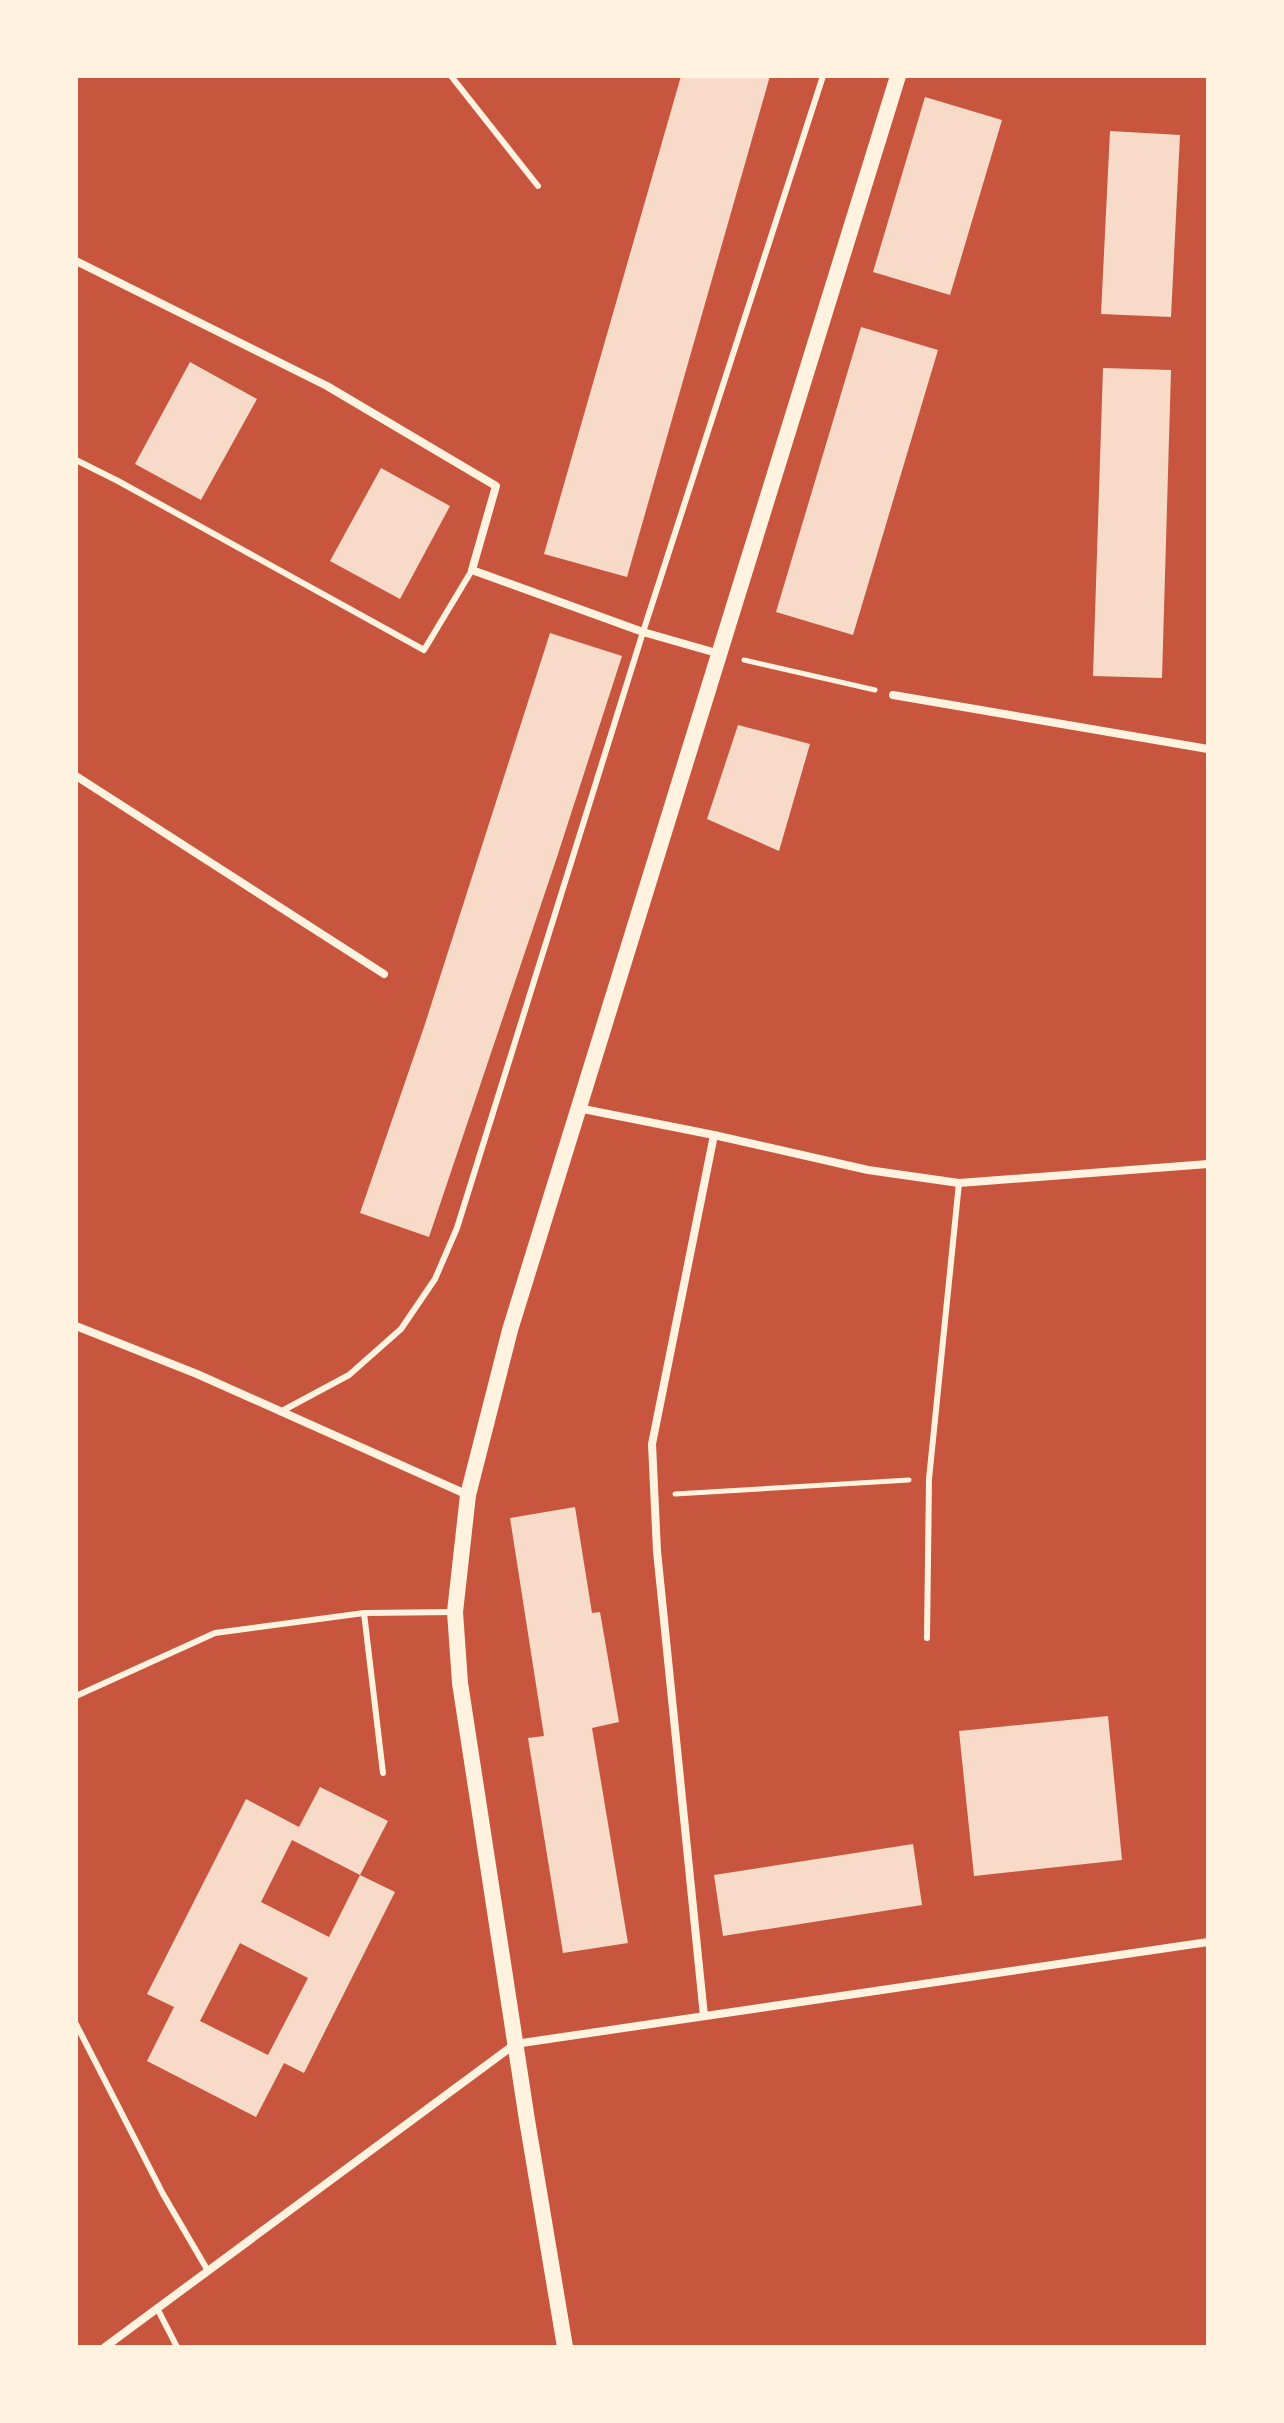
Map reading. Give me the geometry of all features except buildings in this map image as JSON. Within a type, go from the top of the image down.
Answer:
[{"type":"main road","points":[[565,2347],[460,1683],[455,1612],[468,1495],[510,1330],[898,76]]},
{"type":"street","points":[[76,261],[327,386],[496,486],[472,570],[643,632],[720,654]]},
{"type":"street","points":[[893,695],[1208,749]]},
{"type":"street","points":[[76,776],[384,974]]},
{"type":"street","points":[[578,1108],[868,1170],[959,1183],[1208,1164]]},
{"type":"street","points":[[704,2016],[657,1551],[652,1444],[714,1135]]},
{"type":"street","points":[[76,1326],[197,1374],[468,1495]]},
{"type":"street","points":[[105,2347],[515,2044],[1208,1942]]},
{"type":"lane","points":[[451,76],[538,186]]},
{"type":"lane","points":[[280,1412],[349,1375],[401,1329],[435,1279],[457,1228],[643,632],[823,76]]},
{"type":"lane","points":[[76,460],[424,650],[472,570]]},
{"type":"lane","points":[[927,1638],[929,1479],[959,1183]]},
{"type":"lane","points":[[76,1696],[215,1633],[364,1613],[455,1612]]},
{"type":"lane","points":[[364,1613],[383,1773]]},
{"type":"lane","points":[[76,2024],[163,2194],[208,2271]]},
{"type":"lane","points":[[157,2308],[177,2347]]},
{"type":"path","points":[[720,654],[893,695]]},
{"type":"path","points":[[654,1496],[929,1479]]}]
